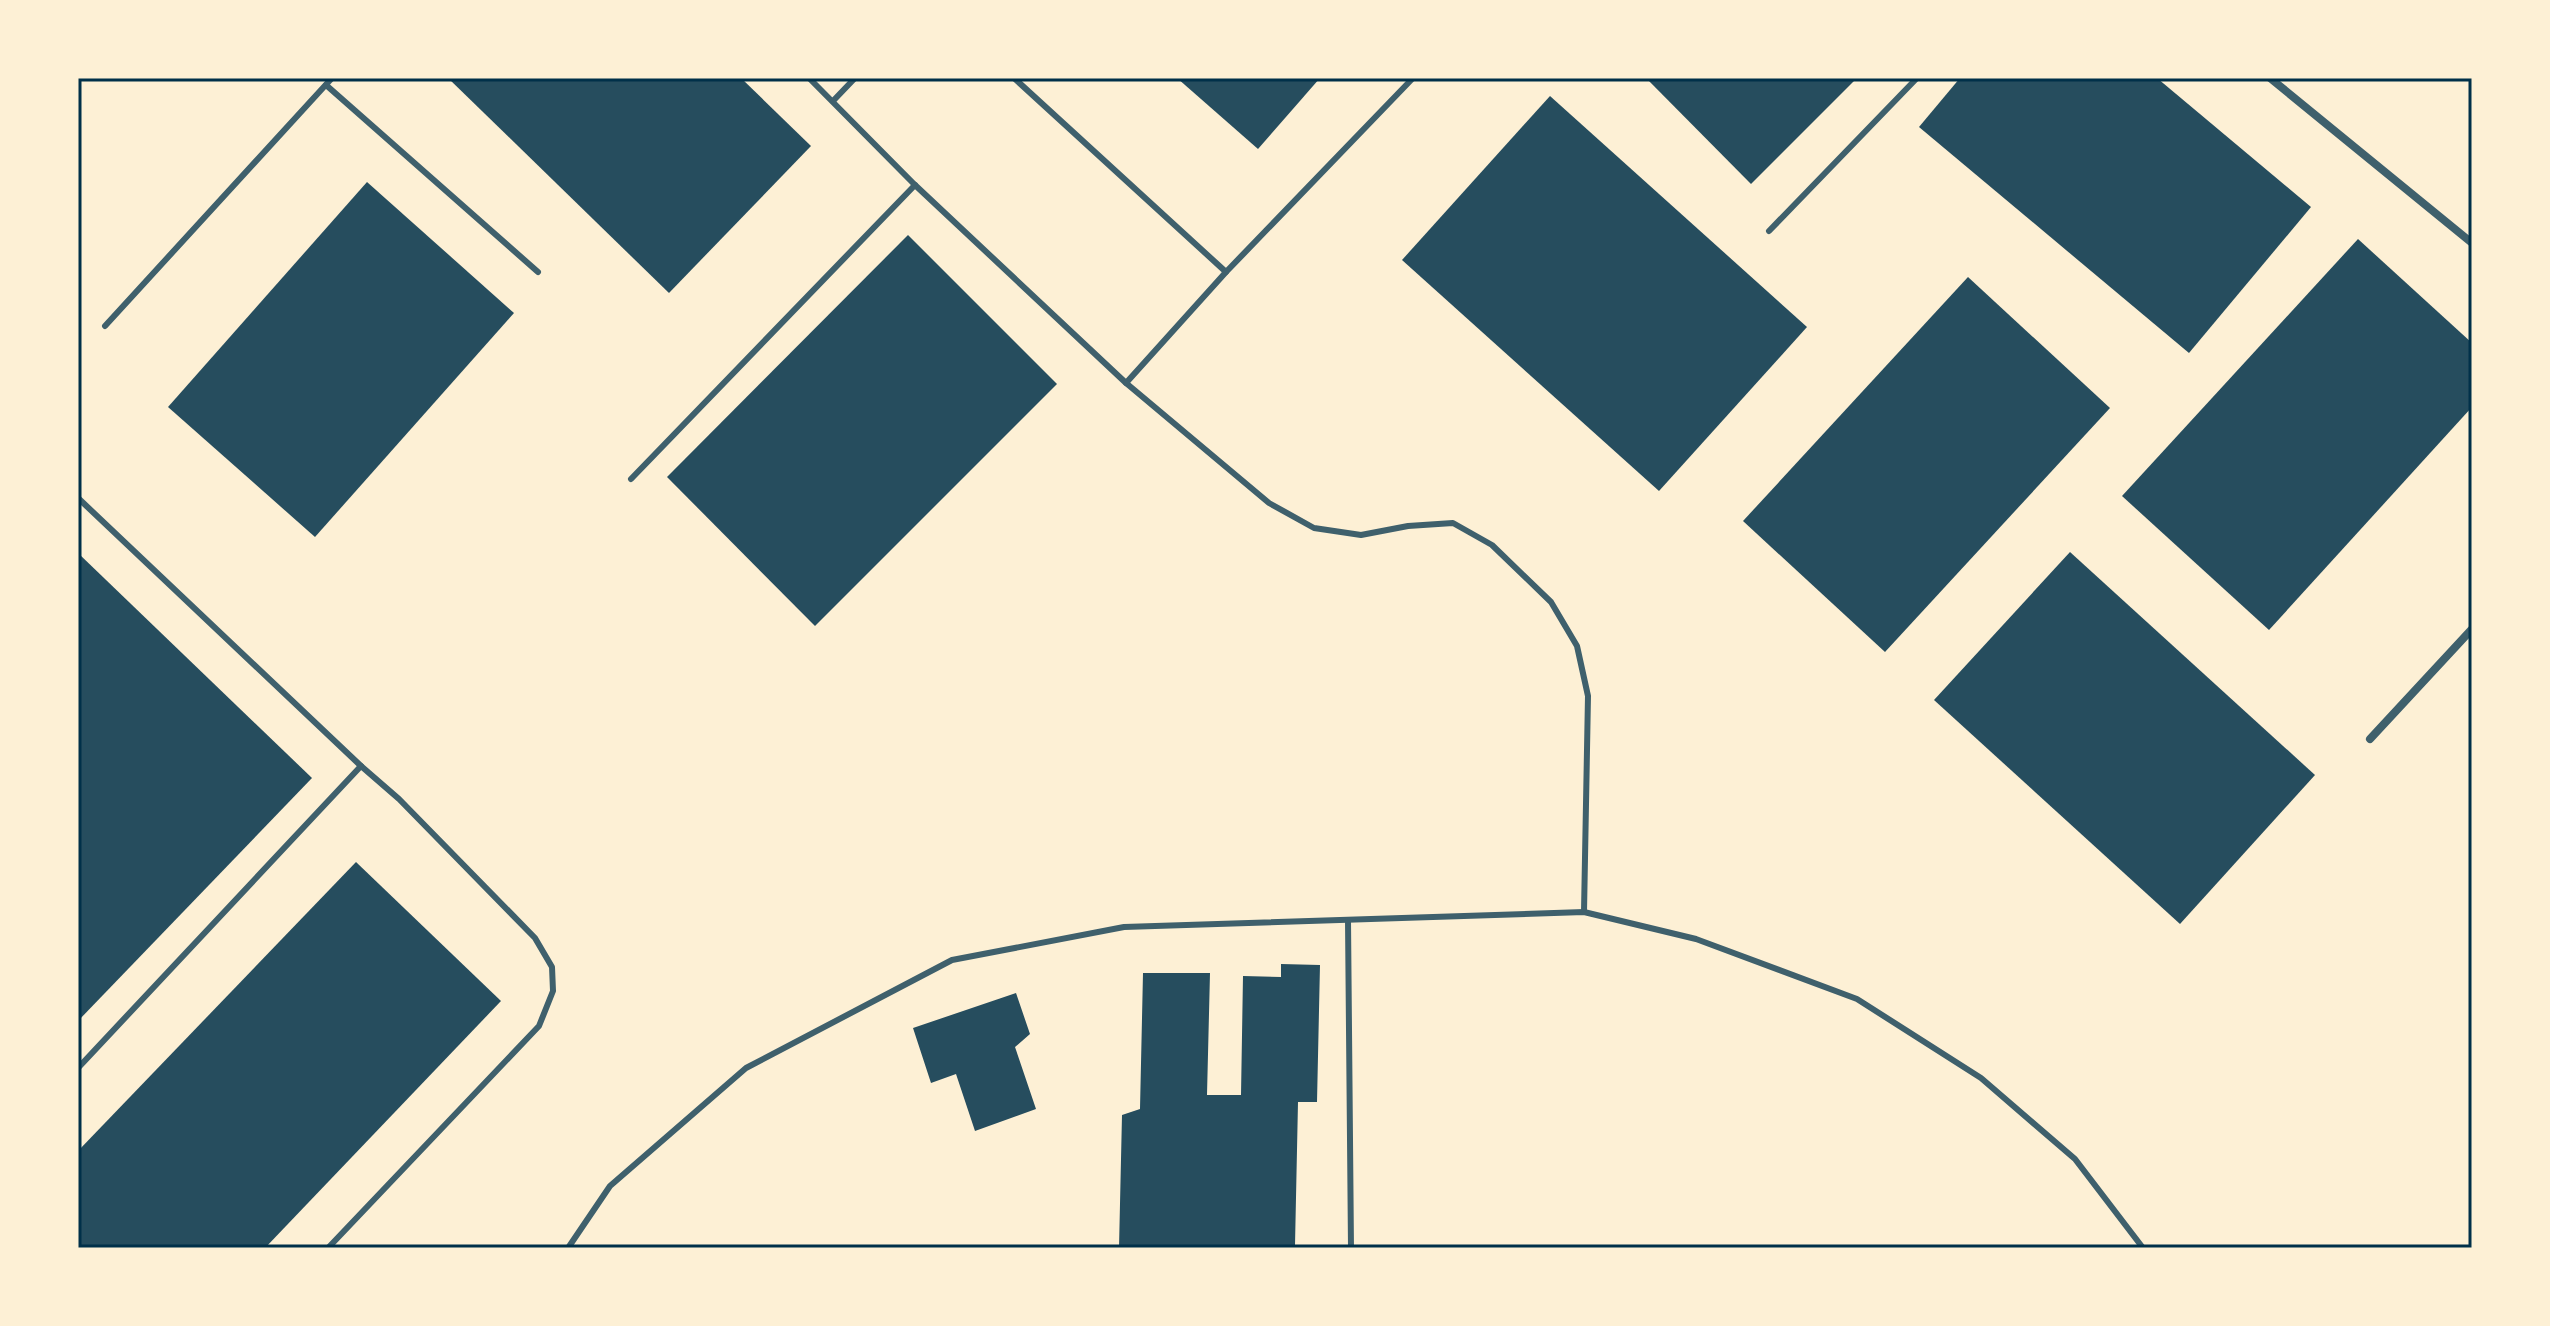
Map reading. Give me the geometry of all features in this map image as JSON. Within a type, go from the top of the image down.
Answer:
[{"type":"street","points":[[2270,78],[2472,243]]},
{"type":"street","points":[[2370,739],[2472,629]]},
{"type":"lane","points":[[105,326],[332,78]]},
{"type":"lane","points":[[809,78],[915,185],[1126,383],[1269,503],[1314,528],[1361,535],[1408,526],[1453,523],[1492,545],[1551,602],[1577,646],[1588,696],[1584,912]]},
{"type":"lane","points":[[833,101],[855,78]]},
{"type":"lane","points":[[1014,78],[1226,272]]},
{"type":"lane","points":[[1126,383],[1226,272],[1413,78]]},
{"type":"lane","points":[[1769,231],[1917,78]]},
{"type":"lane","points":[[326,85],[538,272]]},
{"type":"lane","points":[[631,479],[915,185]]},
{"type":"lane","points":[[78,498],[399,799],[535,938],[552,967],[553,991],[539,1026],[328,1248]]},
{"type":"lane","points":[[78,1068],[361,766]]},
{"type":"lane","points":[[568,1248],[610,1186],[746,1068],[952,960],[1124,927],[1584,912],[1696,939],[1857,999],[1981,1078],[2075,1159],[2143,1248]]},
{"type":"lane","points":[[1348,920],[1351,1248]]},
{"type":"building","points":[[448,78],[741,78],[811,146],[669,293]]},
{"type":"building","points":[[1177,78],[1320,78],[1258,149]]},
{"type":"building","points":[[1646,78],[1857,78],[1751,184]]},
{"type":"building","points":[[1960,78],[2157,78],[2311,207],[2189,353],[1919,127]]},
{"type":"building","points":[[1550,96],[1807,327],[1659,491],[1402,260]]},
{"type":"building","points":[[367,182],[514,313],[315,537],[168,407]]},
{"type":"building","points":[[908,235],[1057,384],[815,626],[667,477]]},
{"type":"building","points":[[2358,239],[2472,343],[2472,407],[2269,630],[2122,496]]},
{"type":"building","points":[[1968,277],[2110,408],[1885,652],[1743,521]]},
{"type":"building","points":[[2070,552],[2315,775],[2180,924],[1934,700]]},
{"type":"building","points":[[78,553],[312,778],[78,1021]]},
{"type":"building","points":[[356,862],[501,1001],[265,1248],[78,1248],[78,1151]]},
{"type":"building","points":[[1281,964],[1320,965],[1317,1102],[1298,1102],[1295,1245],[1119,1248],[1122,1115],[1140,1109],[1143,973],[1210,973],[1207,1095],[1241,1095],[1243,976],[1281,977]]},
{"type":"building","points":[[1016,993],[1030,1034],[1015,1047],[1036,1109],[975,1131],[956,1074],[931,1083],[913,1028]]}]
